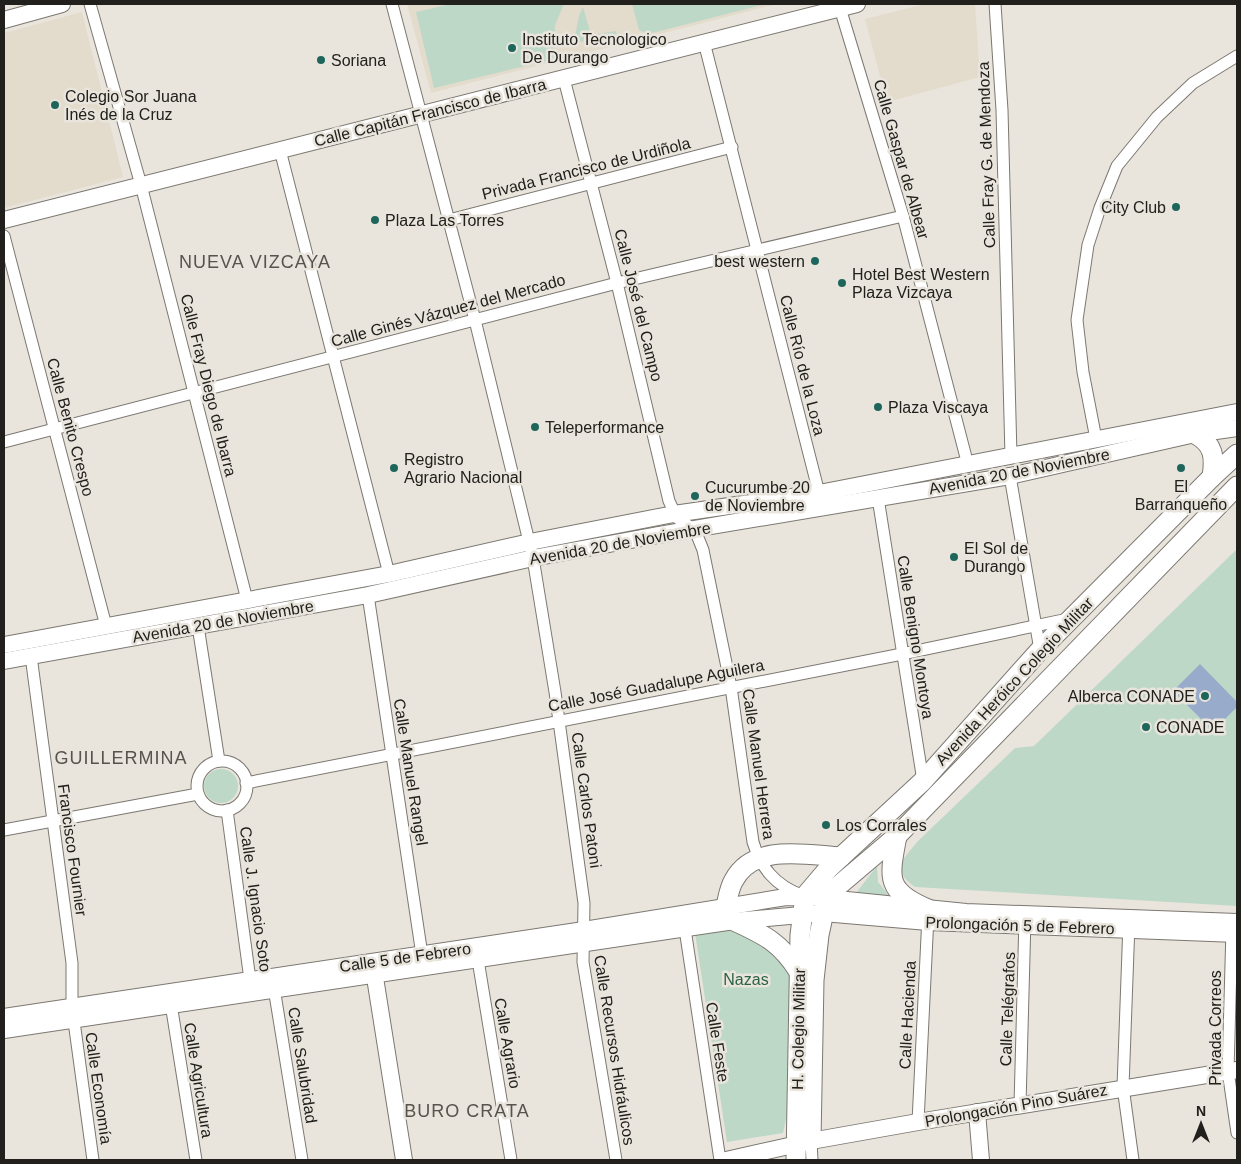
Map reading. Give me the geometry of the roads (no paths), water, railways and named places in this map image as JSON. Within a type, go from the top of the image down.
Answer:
[{"type":"main road","points":[[1188,431],[1204,439],[1211,446],[1214,456],[1212,477]]},
{"type":"main road","name":"Avenida Heróico Colegio Militar","points":[[804,905],[841,857],[923,780],[1040,650],[1237,454]]},
{"type":"main road","name":"Avenida Heróico Colegio Militar","points":[[825,906],[838,886],[897,836],[1237,486]]},
{"type":"main road","points":[[897,836],[892,866],[896,890],[928,915]]},
{"type":"main road","points":[[799,972],[777,944],[730,914],[732,882],[745,866],[758,858],[786,854],[841,857]]},
{"type":"main road","name":"H. Colegio Militar","points":[[801,1149],[799,972],[804,905]]},
{"type":"main road","name":"H. Colegio Militar","points":[[801,1149],[814,980],[825,906]]},
{"type":"street","points":[[4,20],[62,4]]},
{"type":"street","name":"Calle Fray Diego de Ibarra","points":[[90,4],[141,185],[247,600]]},
{"type":"street","name":"Calle Carlos Patoni","points":[[392,4],[475,320],[532,550],[560,720],[584,903],[584,938]]},
{"type":"street","name":"Calle Capitán Francisco de Ibarra","points":[[4,220],[857,4]]},
{"type":"street","name":"Calle Fray G. de Mendoza","points":[[995,4],[1002,119],[1011,456]]},
{"type":"street","name":"Calle Gaspar de Albear","points":[[840,8],[903,216],[968,465]]},
{"type":"street","name":"Calle Río de la Loza","points":[[704,42],[819,492]]},
{"type":"street","points":[[1096,439],[1083,372],[1077,320],[1088,245],[1100,208],[1117,166],[1157,118],[1192,83],[1237,56]]},
{"type":"street","name":"Calle José del Campo","points":[[564,79],[617,283],[669,501],[674,514]]},
{"type":"street","name":"Privada Francisco de Urdiñola","points":[[449,220],[732,147]]},
{"type":"street","points":[[280,150],[389,574]]},
{"type":"street","name":"Calle Ginés Vázquez del Mercado","points":[[4,442],[617,283],[903,216]]},
{"type":"street","name":"Calle Benito Crespo","points":[[4,236],[106,626]]},
{"type":"street","name":"Avenida 20 de Noviembre","points":[[4,645],[389,574],[532,550],[694,530],[1010,476],[1188,431],[1237,412]]},
{"type":"street","name":"Avenida 20 de Noviembre","points":[[4,661],[368,594],[674,514],[819,492],[1096,439],[1237,428]]},
{"type":"street","points":[[1010,476],[1040,650]]},
{"type":"street","name":"Calle Benigno Montoya","points":[[878,498],[923,780]]},
{"type":"street","points":[[674,514],[694,530]]},
{"type":"street","name":"Calle Manuel Herrera","points":[[694,530],[703,550],[732,687],[749,826],[758,858],[772,878],[804,905]]},
{"type":"street","name":"Calle Manuel Rangel","points":[[368,594],[422,955]]},
{"type":"street","name":"Calle José Guadalupe Aguilera","points":[[246,783],[902,654],[1071,618]]},
{"type":"street","points":[[198,626],[219,761]]},
{"type":"street","name":"Francisco Fournier","points":[[31,656],[72,963],[72,1013]]},
{"type":"street","points":[[219,761],[234,765],[244,776],[246,783],[246,790],[240,803],[227,810],[210,808],[198,794],[198,779],[201,773],[212,763],[219,761]]},
{"type":"street","points":[[4,830],[198,794]]},
{"type":"street","name":"Calle J. Ignacio Soto","points":[[227,810],[251,985]]},
{"type":"street","name":"Calle 5 de Febrero","points":[[373,968],[422,955],[685,929],[730,914],[763,900],[804,905]]},
{"type":"street","name":"Prolongación 5 de Febrero","points":[[804,905],[928,915],[1235,928]]},
{"type":"street","name":"Calle 5 de Febrero","points":[[4,1030],[72,1013],[373,968],[478,960],[584,938],[730,914]]},
{"type":"street","name":"Calle Hacienda","points":[[918,1122],[928,915]]},
{"type":"street","name":"Calle Telégrafos","points":[[1020,1105],[1025,920]]},
{"type":"street","points":[[1129,924],[1123,1087],[1132,1160]]},
{"type":"street","name":"Privada Correos","points":[[1235,928],[1233,1070],[1237,1133]]},
{"type":"street","name":"Calle Feste","points":[[685,929],[720,1160]]},
{"type":"street","name":"Calle Recursos Hidráulicos","points":[[584,938],[584,962],[616,1160]]},
{"type":"street","name":"Calle Agrario","points":[[478,960],[511,1160]]},
{"type":"street","points":[[373,968],[404,1160]]},
{"type":"street","name":"Calle Salubridad","points":[[273,982],[302,1160]]},
{"type":"street","name":"Calle 5 de Febrero","points":[[4,1016],[72,1013],[171,1004],[251,985]]},
{"type":"street","name":"Calle Agricultura","points":[[171,1004],[196,1160]]},
{"type":"street","name":"Calle Economía","points":[[72,1013],[93,1160]]},
{"type":"street","name":"Prolongación Pino Suárez","points":[[726,1160],[801,1149],[918,1122],[1233,1070]]},
{"type":"street","points":[[978,1112],[982,1160]]},
{"type":"street","points":[[801,1149],[812,1160]]},
{"type":"water","name":"Alberca CONADE","points":[[1200,664],[1237,702],[1237,707],[1213,731],[1173,691]]},
{"type":"place","name":"Instituto Tecnologico De Durango","points":[[512,48]]},
{"type":"place","name":"Soriana","points":[[321,60]]},
{"type":"place","name":"Colegio Sor Juana Inés de la Cruz","points":[[55,105]]},
{"type":"place","name":"City Club","points":[[1176,207]]},
{"type":"place","name":"Plaza Las Torres","points":[[375,220]]},
{"type":"place","name":"best western","points":[[815,261]]},
{"type":"place","name":"Hotel Best Western Plaza Vizcaya","points":[[842,283]]},
{"type":"place","name":"Plaza Viscaya","points":[[878,407]]},
{"type":"place","name":"Teleperformance","points":[[535,427]]},
{"type":"place","name":"Registro Agrario Nacional","points":[[394,468]]},
{"type":"place","name":"El Barranqueño","points":[[1181,468]]},
{"type":"place","name":"Cucurumbe 20 de Noviembre","points":[[695,496]]},
{"type":"place","name":"El Sol de Durango","points":[[954,557]]},
{"type":"place","name":"Alberca CONADE","points":[[1205,696]]},
{"type":"place","name":"CONADE","points":[[1146,727]]},
{"type":"place","name":"Los Corrales","points":[[826,825]]},
{"type":"district","name":"NUEVA VIZCAYA","points":[[255,262]]},
{"type":"district","name":"GUILLERMINA","points":[[121,758]]},
{"type":"district","name":"BURO CRATA","points":[[467,1111]]},
{"type":"park label","name":"Nazas","points":[[746,979]]}]
